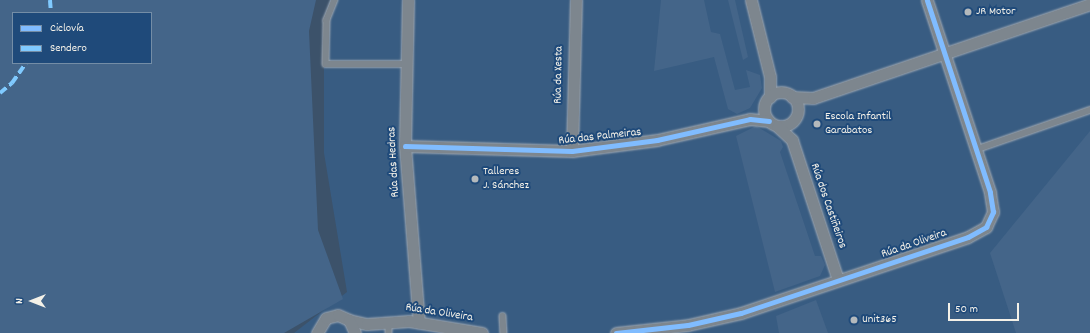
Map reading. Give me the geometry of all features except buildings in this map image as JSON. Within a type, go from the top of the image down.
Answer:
[{"type":"street","name":"Rúa das Hedras","points":[[408,0],[405,64],[405,146],[419,322]]},
{"type":"street","name":"Rúa da Xesta","points":[[572,151],[576,0]]},
{"type":"street","points":[[751,0],[770,77],[768,101],[773,123],[796,115],[813,98]]},
{"type":"street","name":"Rúa da Oliveira","points":[[616,333],[714,320],[968,237],[986,227],[992,202],[942,54],[927,0]]},
{"type":"street","points":[[750,119],[768,101],[789,95],[813,98],[1090,4]]},
{"type":"street","points":[[770,77],[789,95],[796,115]]},
{"type":"street","name":"Rúa dos Castiñeiros","points":[[796,115],[792,140],[838,280]]},
{"type":"street","name":"Rúa das Palmeiras","points":[[405,146],[493,152],[572,151],[664,139],[750,119],[773,123]]},
{"type":"street","name":"Rúa dos Castiñeiros","points":[[773,123],[792,140]]},
{"type":"street","name":"Rúa da Oliveira","points":[[317,333],[321,322],[332,315],[367,324],[388,320],[419,322],[482,333]]},
{"type":"street","points":[[349,320],[356,333],[367,324]]},
{"type":"lane","points":[[335,0],[327,20],[326,64],[405,64]]},
{"type":"lane","points":[[975,150],[1090,110]]},
{"type":"lane","points":[[503,316],[504,333]]},
{"type":"lane","points":[[388,320],[389,333]]},
{"type":"shaded area","points":[[0,0],[316,0],[309,31],[318,230],[343,299],[284,333],[0,333]]},
{"type":"shaded area","points":[[330,0],[1090,0],[1090,199],[1034,333],[294,333],[347,292],[324,153],[324,17]]},
{"type":"shaded area","points":[[661,0],[704,0],[711,32],[720,34],[735,90],[750,87],[746,70],[760,75],[762,88],[750,108],[737,114],[728,109],[714,57],[654,71]]},
{"type":"shaded area","points":[[728,0],[735,0],[748,57],[743,60]]},
{"type":"shaded area","points":[[756,126],[781,141],[783,147],[780,152],[815,256],[821,256],[825,265],[820,276],[775,292],[736,136]]},
{"type":"shaded area","points":[[1090,131],[1090,333],[1016,333],[990,253]]},
{"type":"shaded area","points":[[816,300],[828,333],[779,333],[776,316]]},
{"type":"marked path","points":[[50,0],[51,12]]},
{"type":"marked path","points":[[0,93],[12,83],[25,64]]},
{"type":"cycle path","points":[[616,333],[688,325],[741,313],[968,237],[986,227],[993,212],[990,192],[927,0]]},
{"type":"cycle path","points":[[405,146],[572,151],[657,140],[750,119],[769,121]]},
{"type":"place","name":"JR Motor","points":[[968,12]]},
{"type":"place","name":"Escola Infantil Garabatos","points":[[817,124]]},
{"type":"place","name":"Talleres J. Sánchez","points":[[475,179]]},
{"type":"place","name":"Unit365","points":[[854,320]]}]
